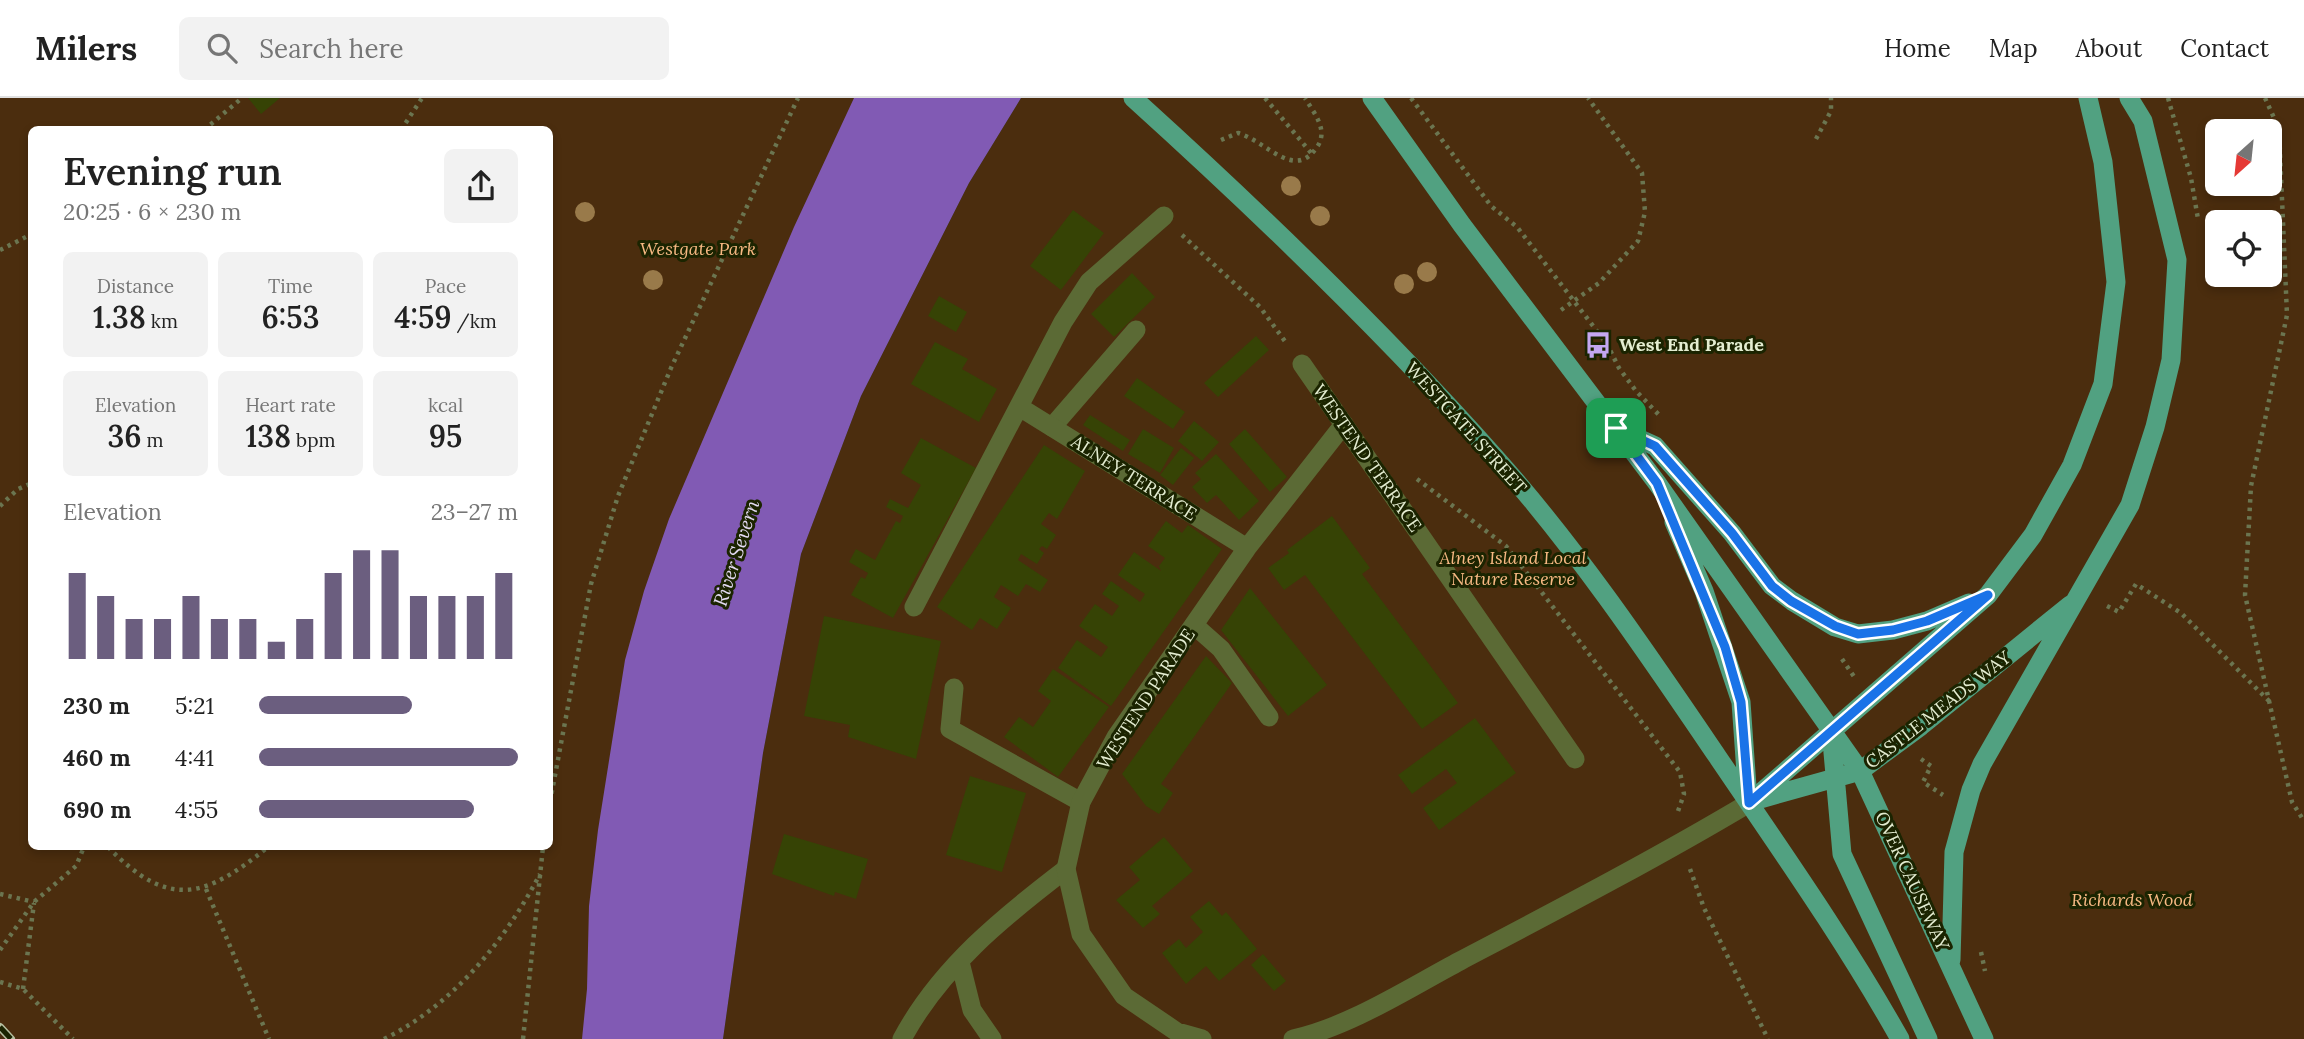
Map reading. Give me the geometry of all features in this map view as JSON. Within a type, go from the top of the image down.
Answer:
[{"type":"main road","name":"WESTGATE STREET","points":[[1133,98],[1352,304],[1496,459],[1569,548],[1642,647],[1749,803]]},
{"type":"main road","points":[[1372,98],[1538,326],[1657,483],[1830,729],[1842,854],[1928,1039]]},
{"type":"main road","points":[[1749,803],[1830,729],[1988,595],[2033,535],[2072,466],[2102,384],[2116,282],[2104,162],[2088,98]]},
{"type":"main road","name":"CASTLE MEADS WAY","points":[[1951,964],[1954,852],[1971,790],[1982,764],[2080,597],[2130,505],[2155,427],[2171,360],[2177,260],[2143,121],[2129,98]]},
{"type":"main road","points":[[1616,428],[1655,446],[1732,533],[1772,586],[1791,601],[1835,626],[1858,634],[1893,630],[1927,621],[1988,595]]},
{"type":"main road","points":[[1657,483],[1704,591],[1741,702],[1749,803],[1793,866],[1900,1039]]},
{"type":"main road","name":"CASTLE MEADS WAY","points":[[1749,803],[1860,771],[1921,726],[2080,597]]},
{"type":"main road","name":"OVER CAUSEWAY","points":[[1830,729],[1860,771],[1984,1039]]},
{"type":"street","points":[[914,607],[1021,408],[1063,322],[1089,282],[1164,216]]},
{"type":"street","points":[[1052,427],[1136,330]]},
{"type":"street","name":"WESTEND TERRACE","points":[[1302,364],[1575,759]]},
{"type":"street","name":"ALNEY TERRACE","points":[[1021,408],[1247,548]]},
{"type":"street","name":"WESTEND PARADE","points":[[1202,1039],[1177,1032],[1124,996],[1081,934],[1066,869],[1081,802],[1116,737],[1247,548],[1344,424]]},
{"type":"street","points":[[1194,625],[1221,649],[1269,717]]},
{"type":"street","points":[[954,688],[950,729],[1081,802]]},
{"type":"street","points":[[1293,1039],[1317,1034],[1399,993],[1681,844],[1749,803]]},
{"type":"street","points":[[902,1039],[922,1003],[998,921],[1066,869]]},
{"type":"street","points":[[960,962],[972,1010],[992,1039]]},
{"type":"path","points":[[209,126],[242,98]]},
{"type":"path","points":[[404,126],[422,98]]},
{"type":"path","points":[[553,786],[591,584],[618,496],[671,368],[798,98]]},
{"type":"path","points":[[1265,98],[1312,154],[1321,141],[1322,128],[1305,98]]},
{"type":"path","points":[[1411,98],[1491,206],[1517,227],[1607,344],[1619,368],[1636,391],[1668,425]]},
{"type":"path","points":[[1538,326],[1599,283],[1638,241],[1645,212],[1642,173],[1588,98]]},
{"type":"path","points":[[1816,139],[1831,111],[1831,98]]},
{"type":"path","points":[[2265,98],[2279,130],[2287,315],[2251,486],[2245,595],[2292,802],[2304,821]]},
{"type":"path","points":[[1164,216],[1202,256],[1260,307],[1302,364]]},
{"type":"path","points":[[0,250],[28,236]]},
{"type":"path","points":[[1409,473],[1506,546],[1680,772],[1684,794],[1676,819],[1681,844],[1704,908],[1768,1039]]},
{"type":"path","points":[[0,506],[18,489],[28,484]]},
{"type":"path","points":[[2107,606],[2119,612],[2136,584],[2181,613],[2272,705]]},
{"type":"path","points":[[0,950],[34,902],[76,866],[83,850]]},
{"type":"path","points":[[111,850],[128,868],[170,889],[206,889],[228,878],[264,850]]},
{"type":"path","points":[[523,1039],[543,850]]},
{"type":"path","points":[[384,1039],[444,1001],[516,919],[540,874]]},
{"type":"path","points":[[206,889],[269,1039]]},
{"type":"path","points":[[0,894],[34,902]]},
{"type":"path","points":[[23,989],[34,902]]},
{"type":"path","points":[[0,982],[23,989],[73,1039]]},
{"type":"green space","name":"Westgate Park","points":[[0,98],[932,98],[642,1039],[0,1039]]},
{"type":"green space","name":"Alney Island Local Nature Reserve","points":[[1021,98],[2304,98],[2304,1039],[723,1039],[763,753],[801,554],[861,396],[969,183]]},
{"type":"water","name":"River Severn","points":[[854,98],[1021,98],[969,183],[861,396],[801,554],[763,753],[723,1039],[582,1039],[587,989],[589,906],[598,830],[625,660],[644,591],[669,519],[794,227]]},
{"type":"building","points":[[248,98],[280,98],[261,114]]},
{"type":"building","points":[[1073,210],[1104,233],[1061,290],[1030,266]]},
{"type":"building","points":[[1132,273],[1155,297],[1114,337],[1091,314]]},
{"type":"building","points":[[939,296],[967,312],[956,332],[928,316]]},
{"type":"building","points":[[1256,336],[1269,350],[1218,397],[1204,383]]},
{"type":"building","points":[[935,342],[968,359],[962,369],[997,389],[979,422],[911,384]]},
{"type":"building","points":[[1137,378],[1185,412],[1173,429],[1124,396]]},
{"type":"building","points":[[1090,415],[1130,440],[1123,451],[1083,425]]},
{"type":"building","points":[[1194,421],[1219,442],[1202,461],[1178,441]]},
{"type":"building","points":[[1143,429],[1174,448],[1160,473],[1128,454]]},
{"type":"building","points":[[1245,429],[1287,477],[1270,492],[1229,444]]},
{"type":"building","points":[[921,438],[976,468],[893,618],[851,595],[861,577],[865,579],[868,573],[849,562],[856,549],[875,560],[896,521],[900,523],[903,516],[886,507],[890,499],[908,508],[921,485],[901,473]]},
{"type":"building","points":[[1044,445],[1085,471],[1057,519],[1049,513],[1041,524],[1056,535],[1047,549],[1042,546],[1039,549],[1044,553],[1037,564],[1021,554],[1018,560],[1048,580],[1040,592],[1026,584],[1018,596],[1001,585],[994,597],[1011,608],[997,629],[980,618],[972,630],[937,607]]},
{"type":"building","points":[[1181,448],[1194,458],[1173,485],[1160,475]]},
{"type":"building","points":[[1216,454],[1259,501],[1239,520],[1216,495],[1207,503],[1192,487],[1201,479],[1195,473]]},
{"type":"building","points":[[1332,516],[1370,568],[1362,574],[1458,703],[1422,729],[1305,575],[1284,590],[1268,568]]},
{"type":"building","points":[[1166,521],[1182,533],[1188,525],[1222,549],[1111,706],[1058,668],[1077,640],[1101,657],[1108,647],[1079,626],[1095,604],[1112,616],[1119,606],[1102,594],[1111,581],[1140,602],[1145,594],[1118,575],[1134,552],[1161,571],[1159,566],[1165,558],[1148,546]]},
{"type":"building","points":[[1250,588],[1327,685],[1288,716],[1221,630]]},
{"type":"building","points":[[824,616],[941,641],[916,759],[848,737],[850,725],[804,716]]},
{"type":"building","points":[[1206,656],[1232,683],[1161,784],[1173,793],[1159,814],[1146,806],[1122,774]]},
{"type":"building","points":[[1053,669],[1109,707],[1058,777],[1004,737],[1019,717],[1033,727],[1051,701],[1038,691]]},
{"type":"building","points":[[1475,718],[1516,773],[1439,830],[1423,808],[1457,783],[1446,769],[1412,794],[1398,775]]},
{"type":"building","points":[[970,776],[1026,793],[1002,872],[946,855]]},
{"type":"building","points":[[784,834],[868,859],[856,899],[835,892],[834,896],[772,874]]},
{"type":"building","points":[[1164,837],[1193,871],[1152,906],[1160,914],[1143,928],[1116,900],[1140,880],[1129,867]]},
{"type":"building","points":[[1209,901],[1222,916],[1226,912],[1257,949],[1219,981],[1206,966],[1186,984],[1162,953],[1179,939],[1186,948],[1203,932],[1190,917]]},
{"type":"building","points":[[1263,954],[1286,981],[1274,991],[1251,965]]},
{"type":"railway","points":[[0,1027],[11,1039]]},
{"type":"place","name":"West End Parade","points":[[1598,345]]},
{"type":"route","points":[[1616,428],[1655,446],[1732,533],[1772,586],[1816,617],[1835,626],[1858,634],[1893,630],[1927,621],[1988,595],[1830,729],[1749,803],[1741,702],[1725,647],[1657,483],[1616,428]]},
{"type":"park label","name":"Richards Wood","points":[[2132,900]]}]
